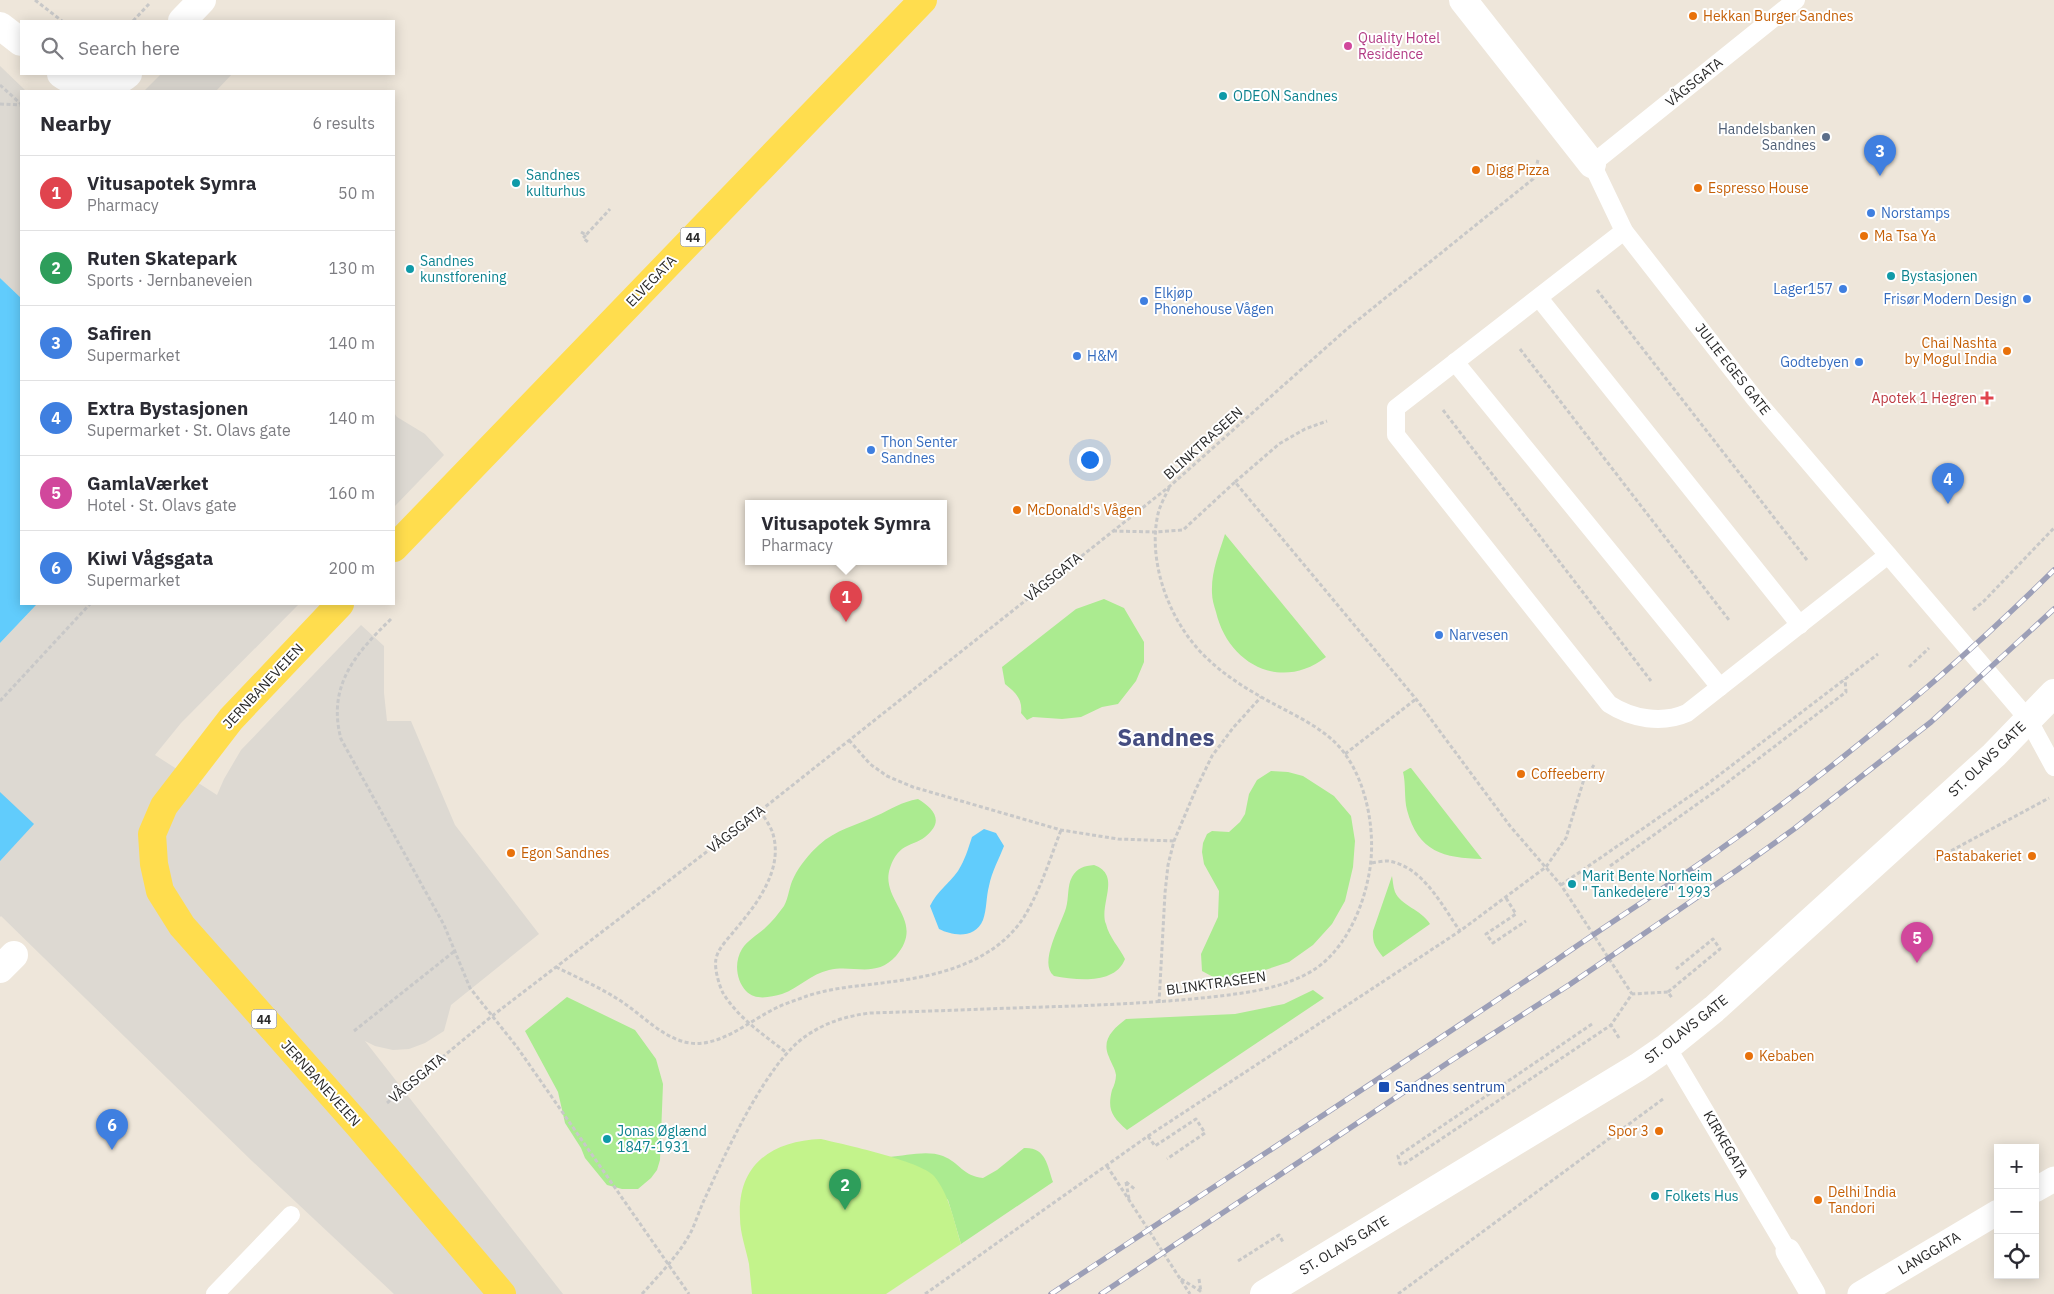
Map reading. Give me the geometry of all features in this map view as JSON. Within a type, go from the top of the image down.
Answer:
[{"type":"main road","name":"ELVEGATA","points":[[395,547],[923,0]]},
{"type":"main road","name":"JERNBANEVEIEN","points":[[339,605],[231,718],[164,806],[152,834],[154,864],[160,891],[182,926],[359,1126],[502,1294]]},
{"type":"street","points":[[183,20],[202,0]]},
{"type":"street","name":"JULIE EGES GATE","points":[[1463,0],[1592,164]]},
{"type":"street","points":[[0,26],[20,41]]},
{"type":"street","points":[[62,75],[90,86],[120,81],[127,75]]},
{"type":"street","name":"ST. OLAVS GATE","points":[[1264,1294],[1638,1067],[1667,1047],[1714,1009],[1994,755],[2054,692]]},
{"type":"street","points":[[2037,1189],[2054,1179]]},
{"type":"street","name":"LANGGATA","points":[[1860,1294],[1994,1214]]},
{"type":"street","name":"KIRKEGATA","points":[[1788,1251],[1813,1294]]},
{"type":"lane","name":"VÅGSGATA","points":[[1592,164],[1795,0]]},
{"type":"lane","name":"JULIE EGES GATE","points":[[1592,164],[1624,231],[1755,399],[2028,719],[2054,767]]},
{"type":"lane","points":[[1624,231],[1396,408],[1396,435],[1609,704],[1620,711],[1632,715],[1669,719],[1687,712],[1888,555]]},
{"type":"lane","points":[[1539,298],[1800,624]]},
{"type":"lane","points":[[1455,362],[1720,687]]},
{"type":"lane","name":"KIRKEGATA","points":[[1667,1047],[1788,1251]]},
{"type":"lane","points":[[215,1294],[291,1215]]},
{"type":"path","points":[[35,0],[61,20]]},
{"type":"path","points":[[133,20],[153,0]]},
{"type":"path","points":[[0,85],[20,103]]},
{"type":"path","points":[[0,104],[20,104]]},
{"type":"path","name":"BLINKTRASEEN","points":[[642,1294],[668,1264],[690,1234],[733,1140],[762,1087],[787,1054],[805,1036],[826,1024],[846,1017],[870,1013],[1159,1003],[1257,992],[1287,983],[1313,970],[1333,952],[1350,928],[1364,899],[1372,863],[1370,814],[1359,781],[1345,754],[1335,744],[1305,721],[1261,697],[1221,670],[1194,645],[1177,621],[1166,594],[1158,561],[1156,532],[1159,510],[1170,486],[1348,328],[1533,179],[1538,160]]},
{"type":"path","points":[[588,242],[583,238],[610,209]]},
{"type":"path","points":[[581,232],[586,235]]},
{"type":"path","points":[[1595,288],[1806,560]]},
{"type":"path","points":[[1519,347],[1729,620]]},
{"type":"path","points":[[1441,408],[1651,681]]},
{"type":"path","points":[[1112,531],[1156,532],[1183,530],[1279,444],[1305,429],[1327,420]]},
{"type":"path","points":[[1235,482],[1416,699],[1510,826],[1561,885],[1632,994]]},
{"type":"path","name":"VÅGSGATA","points":[[359,1126],[492,1016],[760,811],[1170,486]]},
{"type":"path","points":[[1984,601],[2054,528]]},
{"type":"path","points":[[0,701],[89,605]]},
{"type":"path","points":[[390,619],[373,636],[342,682],[338,694],[336,721],[341,738],[444,925],[456,950],[470,988],[517,1047],[689,1294]]},
{"type":"path","points":[[1561,885],[1706,785],[1878,654]]},
{"type":"path","points":[[1610,866],[1720,788],[1846,692],[1845,679]]},
{"type":"path","points":[[1159,1003],[1165,893],[1168,865],[1174,841],[1212,756],[1233,728],[1261,697]]},
{"type":"path","points":[[1345,754],[1416,699]]},
{"type":"path","points":[[849,740],[870,764],[887,776],[913,787],[1061,830],[1118,839],[1174,841]]},
{"type":"path","points":[[925,1294],[1148,1136],[1460,931],[1546,867],[1566,838],[1584,779],[1594,765]]},
{"type":"path","points":[[760,811],[772,830],[775,846],[768,882],[760,899],[722,945],[716,959],[717,972],[722,992],[749,1023],[787,1054]]},
{"type":"path","points":[[556,967],[618,998],[671,1037],[688,1043],[702,1044],[718,1040],[776,1008],[812,995],[840,988],[891,982],[950,970],[984,956],[1006,938],[1024,917],[1061,830]]},
{"type":"path","points":[[1372,863],[1387,861],[1404,867],[1423,879],[1460,931]]},
{"type":"path","points":[[1506,898],[1516,914],[1486,934],[1493,943],[1526,921]]},
{"type":"path","points":[[1632,994],[1668,992],[1720,949],[1713,939],[1676,969]]},
{"type":"path","points":[[354,1031],[456,950]]},
{"type":"path","points":[[1668,992],[1676,1002]]},
{"type":"path","points":[[1592,1024],[1398,1156],[1400,1164],[1404,1164],[1611,1025],[1632,994]]},
{"type":"path","points":[[1611,1025],[1622,1042]]},
{"type":"path","points":[[1148,1136],[1155,1146],[1196,1119],[1205,1133],[1167,1158]]},
{"type":"path","points":[[1107,1166],[1190,1294]]},
{"type":"path","points":[[1130,1202],[1126,1182],[1136,1190]]},
{"type":"path","points":[[1180,1279],[1202,1292],[1199,1279]]},
{"type":"green space","points":[[1225,534],[1326,657],[1309,667],[1292,672],[1275,672],[1259,667],[1244,658],[1232,646],[1222,630],[1212,595],[1214,570]]},
{"type":"green space","points":[[1104,599],[1124,608],[1144,642],[1144,662],[1136,681],[1118,704],[1102,707],[1081,717],[1062,719],[1033,717],[1027,720],[1021,713],[1021,704],[1018,696],[1005,684],[1002,667],[1076,609]]},
{"type":"green space","points":[[1410,768],[1482,859],[1444,854],[1434,850],[1418,835],[1406,805],[1403,772]]},
{"type":"green space","points":[[1271,771],[1288,772],[1303,776],[1334,796],[1351,816],[1355,841],[1353,867],[1345,901],[1332,924],[1313,945],[1289,962],[1253,974],[1215,978],[1202,971],[1201,954],[1218,917],[1219,891],[1204,864],[1203,843],[1207,834],[1212,831],[1229,832],[1240,822],[1245,814],[1249,794],[1257,780]]},
{"type":"green space","points":[[918,799],[933,811],[936,821],[935,826],[925,837],[900,851],[894,858],[890,868],[888,880],[905,921],[907,932],[904,943],[896,956],[888,963],[872,969],[838,969],[823,972],[782,994],[759,997],[746,991],[740,982],[737,971],[739,954],[747,943],[775,918],[784,906],[794,877],[808,856],[825,840],[839,832],[901,804]]},
{"type":"green space","points":[[1094,865],[1107,875],[1108,890],[1105,916],[1107,929],[1125,959],[1113,973],[1104,977],[1073,979],[1054,976],[1048,962],[1049,953],[1066,908],[1070,881],[1079,870]]},
{"type":"green space","points":[[1392,876],[1394,890],[1398,897],[1422,915],[1430,924],[1383,957],[1375,945],[1373,931]]},
{"type":"green space","points":[[1313,990],[1324,998],[1127,1130],[1114,1117],[1110,1103],[1116,1075],[1106,1045],[1113,1031],[1126,1019],[1235,1014],[1284,1004]]},
{"type":"green space","points":[[567,997],[635,1030],[656,1059],[663,1084],[660,1160],[657,1170],[651,1178],[638,1189],[622,1189],[607,1185],[585,1158],[565,1123],[558,1092],[525,1031]]},
{"type":"green space","points":[[821,1139],[898,1159],[926,1170],[934,1176],[944,1191],[961,1244],[886,1294],[752,1294],[749,1264],[740,1224],[744,1184],[751,1170],[761,1159],[773,1151],[803,1141]]},
{"type":"green space","points":[[1024,1148],[1037,1150],[1041,1154],[1047,1164],[1053,1182],[961,1244],[948,1200],[911,1165],[889,1157],[923,1153],[936,1154],[949,1159],[971,1175],[983,1178],[997,1170]]},
{"type":"shaded area","points":[[0,66],[25,90],[20,90],[20,297],[0,278]]},
{"type":"shaded area","points":[[160,75],[231,75],[217,90],[145,90]]},
{"type":"shaded area","points":[[395,414],[425,434],[444,455],[395,506]]},
{"type":"shaded area","points":[[36,605],[298,605],[181,723],[155,755],[217,795],[241,750],[361,625],[384,646],[384,693],[387,721],[411,721],[455,825],[539,934],[451,1005],[444,1031],[425,1043],[409,1049],[393,1050],[375,1046],[365,1041],[563,1294],[394,1294],[252,1161],[0,917],[0,643]]},
{"type":"water","points":[[0,278],[20,297],[20,605],[36,605],[0,643]]},
{"type":"water","points":[[0,792],[34,824],[0,861]]},
{"type":"water","points":[[984,829],[996,833],[1004,846],[990,881],[983,920],[975,930],[969,933],[957,934],[939,929],[930,906],[936,896],[958,871],[972,837]]},
{"type":"railway","points":[[1051,1294],[1429,1045],[1760,821],[1890,719],[1974,646],[2054,570]]},
{"type":"railway","points":[[1101,1294],[1452,1060],[1569,985],[1737,870],[1794,829],[1931,722],[2054,609]]},
{"type":"place","name":"Hekkan Burger Sandnes","points":[[1693,16]]},
{"type":"place","name":"Quality Hotel Residence","points":[[1348,46]]},
{"type":"place","name":"ODEON Sandnes","points":[[1223,96]]},
{"type":"place","name":"Handelsbanken Sandnes","points":[[1826,137]]},
{"type":"place","name":"Digg Pizza","points":[[1476,170]]},
{"type":"place","name":"Safiren","points":[[1880,176]]},
{"type":"place","name":"Sandnes kulturhus","points":[[516,183]]},
{"type":"place","name":"Espresso House","points":[[1698,188]]},
{"type":"place","name":"Norstamps","points":[[1871,213]]},
{"type":"place","name":"Ma Tsa Ya","points":[[1864,236]]},
{"type":"place","name":"Sandnes kunstforening","points":[[410,269]]},
{"type":"place","name":"Bystasjonen","points":[[1891,276]]},
{"type":"place","name":"Lager157","points":[[1843,289]]},
{"type":"place","name":"Frisør Modern Design","points":[[2027,299]]},
{"type":"place","name":"Elkjøp Phonehouse Vågen","points":[[1144,301]]},
{"type":"place","name":"Chai Nashta by Mogul India","points":[[2007,351]]},
{"type":"place","name":"H&M","points":[[1077,356]]},
{"type":"place","name":"Godtebyen","points":[[1859,362]]},
{"type":"place","name":"Apotek 1 Hegren","points":[[1987,398]]},
{"type":"place","name":"Thon Senter Sandnes","points":[[871,450]]},
{"type":"place","name":"Extra Bystasjonen","points":[[1948,504]]},
{"type":"place","name":"McDonald's Vågen","points":[[1017,510]]},
{"type":"place","name":"Vitusapotek Symra","points":[[846,622]]},
{"type":"place","name":"Narvesen","points":[[1439,635]]},
{"type":"place","name":"Coffeeberry","points":[[1521,774]]},
{"type":"place","name":"Egon Sandnes","points":[[511,853]]},
{"type":"place","name":"Pastabakeriet","points":[[2032,856]]},
{"type":"place","name":"Marit Bente Norheim \" Tankedelere\" 1993","points":[[1572,884]]},
{"type":"place","name":"GamlaVærket","points":[[1917,963]]},
{"type":"place","name":"Kebaben","points":[[1749,1056]]},
{"type":"place","name":"Sandnes sentrum","points":[[1384,1087]]},
{"type":"place","name":"Spor 3","points":[[1659,1131]]},
{"type":"place","name":"Jonas Øglænd 1847-1931","points":[[607,1139]]},
{"type":"place","name":"Kiwi Vågsgata","points":[[112,1150]]},
{"type":"place","name":"Folkets Hus","points":[[1655,1196]]},
{"type":"place","name":"Delhi India Tandori","points":[[1818,1200]]},
{"type":"place","name":"Ruten Skatepark","points":[[845,1210]]},
{"type":"district","name":"Sandnes","points":[[1166,737]]}]
